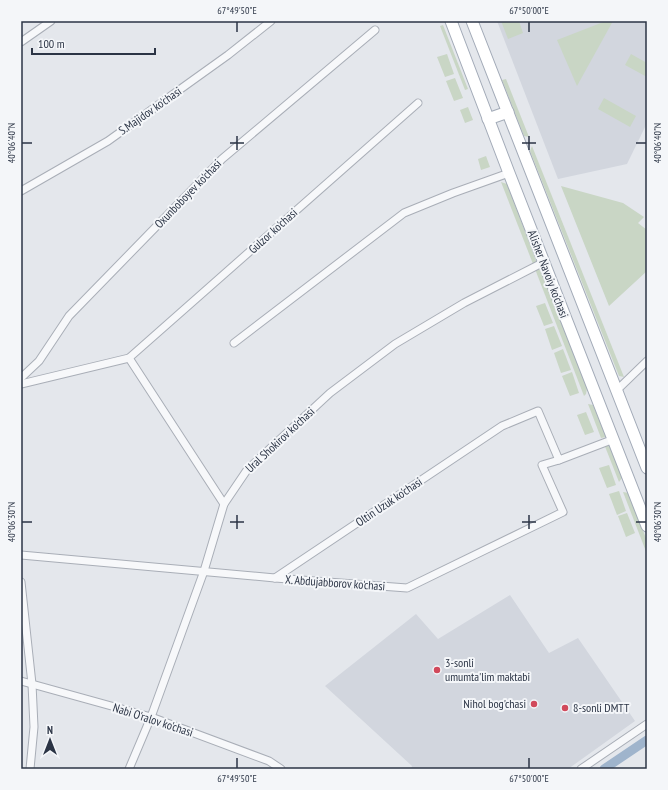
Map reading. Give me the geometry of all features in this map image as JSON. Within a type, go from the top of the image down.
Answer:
[{"type":"main road","name":"Alisher Navoiy ko'chasi","points":[[451,21],[647,526]]},
{"type":"main road","name":"Alisher Navoiy ko'chasi","points":[[472,21],[647,468]]},
{"type":"main road","points":[[488,119],[508,112]]},
{"type":"street","points":[[21,42],[51,21]]},
{"type":"street","name":"S.Majidov ko'chasi","points":[[21,191],[108,141],[228,55],[271,21]]},
{"type":"street","name":"Oxunboboyev ko'chasi","points":[[21,378],[39,361],[69,316],[222,159],[375,30]]},
{"type":"street","name":"Gulzor ko'chasi","points":[[21,384],[129,358],[418,103]]},
{"type":"street","points":[[234,343],[404,213],[453,193],[509,173]]},
{"type":"street","name":"Ural Shokirov ko'chasi","points":[[129,769],[151,717],[204,571],[224,504],[247,470],[330,393],[401,340],[464,302],[544,262]]},
{"type":"street","points":[[129,358],[224,504]]},
{"type":"street","points":[[616,391],[647,361]]},
{"type":"street","name":"Oltin Uzuk ko'chasi","points":[[275,578],[502,426],[538,410],[558,460]]},
{"type":"street","points":[[558,460],[614,439]]},
{"type":"street","name":"X. Abdujabborov ko'chasi","points":[[21,555],[275,578],[407,588],[563,512],[542,465],[558,460]]},
{"type":"street","points":[[21,582],[32,684],[34,727],[30,769]]},
{"type":"street","name":"Nabi O'ralov ko'chasi","points":[[21,681],[151,717],[269,761],[281,769]]},
{"type":"street","points":[[581,769],[647,724]]},
{"type":"shaded area","points":[[497,21],[647,21],[647,123],[627,164],[558,179]]},
{"type":"shaded area","name":"3-sonli umumta'lim maktabi","points":[[510,595],[549,653],[578,638],[635,721],[568,769],[411,769],[412,766],[325,686],[416,614],[438,639]]},
{"type":"green space","points":[[501,21],[519,21],[523,33],[508,39]]},
{"type":"green space","points":[[606,21],[613,21],[577,86],[557,40]]},
{"type":"green space","points":[[443,25],[468,89],[465,90],[440,26]]},
{"type":"green space","points":[[447,54],[454,74],[445,77],[437,57]]},
{"type":"green space","points":[[631,54],[647,63],[647,77],[625,65]]},
{"type":"green space","points":[[455,78],[463,98],[454,101],[446,81]]},
{"type":"green space","points":[[506,79],[529,137],[524,136],[502,80]]},
{"type":"green space","points":[[604,98],[636,116],[630,127],[598,109]]},
{"type":"green space","points":[[468,107],[473,120],[465,123],[460,110]]},
{"type":"green space","points":[[532,146],[624,377],[619,376],[530,151]]},
{"type":"green space","points":[[486,156],[490,167],[481,170],[478,159]]},
{"type":"green space","points":[[501,182],[507,184],[537,263],[533,264]]},
{"type":"green space","points":[[561,186],[623,203],[644,217],[638,223],[647,230],[647,271],[609,306]]},
{"type":"green space","points":[[539,267],[587,388],[584,396],[535,269]]},
{"type":"green space","points":[[545,303],[553,323],[544,326],[536,306]]},
{"type":"green space","points":[[554,326],[562,346],[552,350],[545,329]]},
{"type":"green space","points":[[563,349],[571,370],[561,373],[554,353]]},
{"type":"green space","points":[[572,372],[579,393],[570,396],[562,376]]},
{"type":"green space","points":[[588,404],[593,405],[606,437],[601,438]]},
{"type":"green space","points":[[586,412],[594,432],[585,435],[577,415]]},
{"type":"green space","points":[[604,444],[609,445],[622,478],[619,482]]},
{"type":"green space","points":[[609,465],[616,485],[607,488],[599,468]]},
{"type":"green space","points":[[619,491],[626,511],[617,515],[609,494]]},
{"type":"green space","points":[[623,492],[629,493],[647,541],[647,554]]},
{"type":"green space","points":[[627,513],[635,533],[626,537],[618,516]]},
{"type":"waterway","points":[[604,769],[647,740]]},
{"type":"place","name":"3-sonli umumta'lim maktabi","points":[[437,670]]},
{"type":"place","name":"Nihol bog'chasi","points":[[534,704]]},
{"type":"place","name":"8-sonli DMTT","points":[[565,708]]}]
